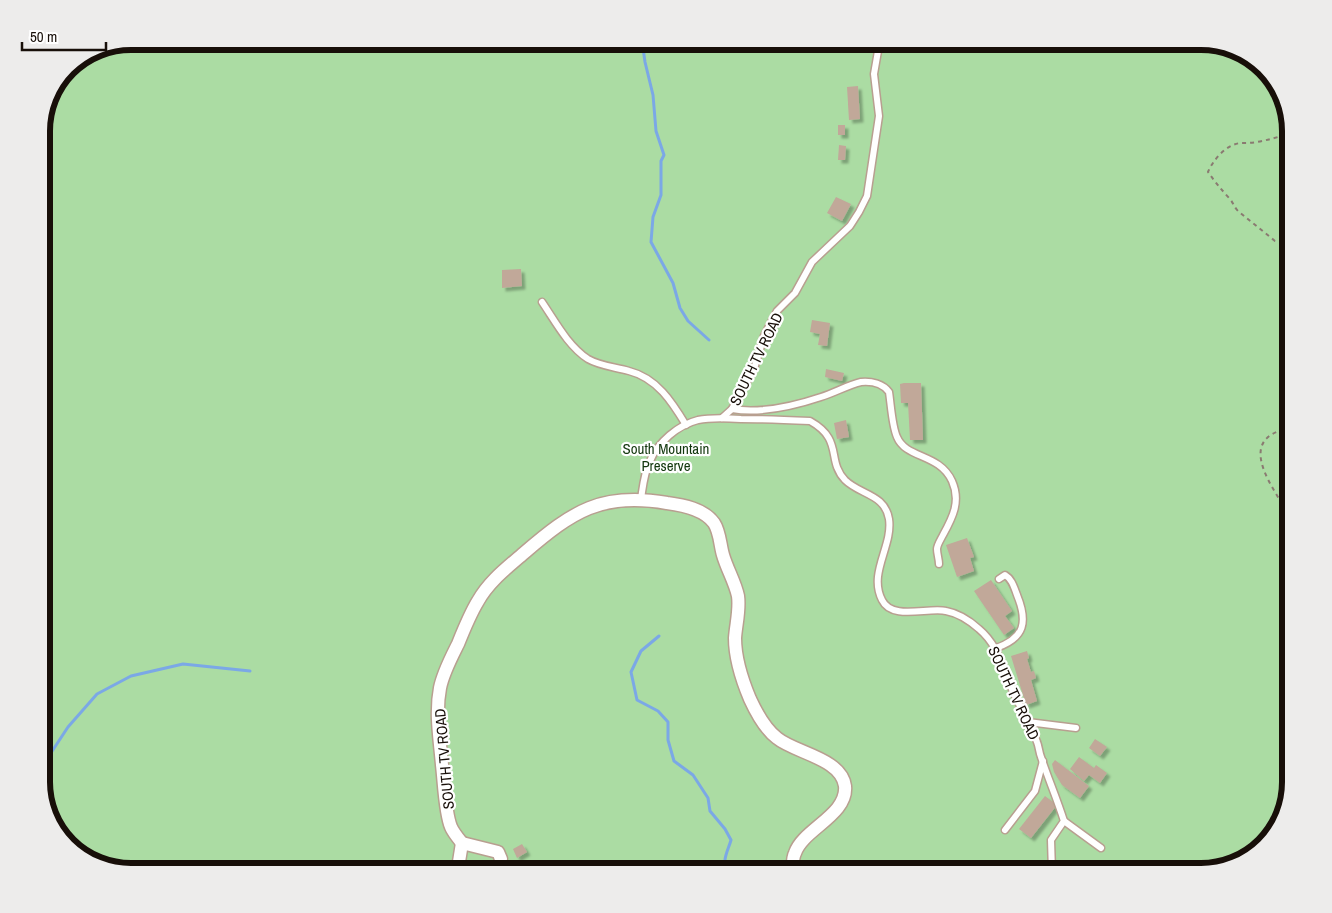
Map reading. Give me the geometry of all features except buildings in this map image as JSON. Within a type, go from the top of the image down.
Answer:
[{"type":"street","name":"SOUTH TV ROAD","points":[[462,842],[451,827],[446,799],[438,718],[439,699],[444,674],[472,612],[489,585],[504,570],[570,517],[611,501],[641,499],[694,509],[706,515],[714,523],[718,531],[723,556],[738,595],[739,610],[735,640],[736,653],[750,698],[770,732],[776,738],[785,744],[823,760],[840,775],[844,782],[845,790],[836,810],[801,842],[795,852],[794,863]]},
{"type":"street","points":[[459,863],[462,842],[498,852],[502,859],[501,863]]},
{"type":"lane","name":"SOUTH TV ROAD","points":[[722,418],[732,409],[754,369],[764,336],[777,311],[795,293],[812,262],[850,226],[867,196],[879,116],[874,74],[878,50]]},
{"type":"lane","points":[[542,302],[574,347],[589,360],[631,371],[654,382],[670,400],[686,425]]},
{"type":"lane","points":[[732,409],[744,411],[774,408],[819,398],[861,382],[879,384],[885,387],[890,392],[896,436],[902,446],[931,459],[941,466],[951,480],[956,493],[954,515],[937,548],[940,564]]},
{"type":"lane","name":"SOUTH TV ROAD","points":[[722,418],[810,421],[820,427],[829,437],[840,473],[846,481],[874,497],[883,504],[887,511],[889,521],[888,534],[878,573],[878,586],[882,602],[893,610],[904,612],[933,610],[947,611],[960,616],[979,629],[996,648],[1012,688],[1039,745],[1064,821]]},
{"type":"lane","points":[[641,499],[650,460],[674,432],[699,420],[722,418]]},
{"type":"lane","points":[[996,648],[1009,643],[1024,622],[1022,609],[1010,578],[1005,575],[999,579]]},
{"type":"lane","points":[[1028,722],[1076,728]]},
{"type":"lane","points":[[1005,830],[1035,791],[1043,761]]},
{"type":"lane","points":[[1052,863],[1051,840],[1064,821],[1101,848]]},
{"type":"path","points":[[1282,136],[1258,142],[1242,143],[1227,148],[1208,172],[1238,211],[1275,241],[1282,242]]},
{"type":"path","points":[[1282,430],[1272,433],[1264,440],[1261,446],[1261,456],[1266,477],[1282,503]]},
{"type":"green space","name":"South Mountain Preserve","points":[[131,50],[1201,50],[1232,56],[1246,64],[1262,78],[1274,95],[1278,105],[1282,131],[1282,782],[1279,803],[1274,818],[1254,843],[1237,855],[1227,859],[1201,863],[131,863],[110,860],[95,855],[78,843],[61,822],[56,813],[50,787],[50,126],[58,95],[67,82],[78,70],[91,61],[105,54]]},
{"type":"waterway","points":[[643,50],[653,95],[656,131],[664,155],[661,161],[661,195],[653,217],[651,242],[673,283],[680,308],[688,321],[709,340]]},
{"type":"waterway","points":[[659,636],[641,651],[631,672],[637,700],[658,711],[668,722],[668,740],[674,761],[693,775],[708,798],[710,811],[725,829],[731,840],[725,863]]},
{"type":"waterway","points":[[50,754],[68,727],[97,694],[131,676],[183,664],[250,671]]}]
